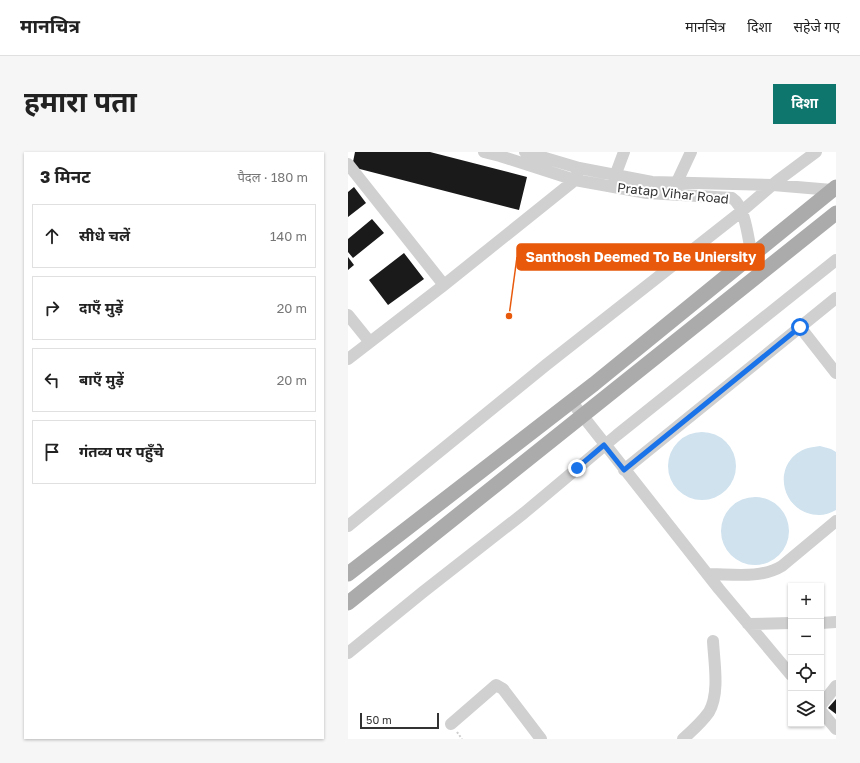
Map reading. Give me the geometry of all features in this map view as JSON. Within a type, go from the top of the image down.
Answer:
[{"type":"main road","points":[[348,574],[571,401],[752,256],[834,188]]},
{"type":"main road","points":[[348,603],[836,213]]},
{"type":"street","name":"Pratap Vihar Road","points":[[484,152],[575,180],[647,193],[728,197],[735,200],[742,211],[752,256]]},
{"type":"street","name":"Pratap Vihar Road","points":[[525,152],[579,168],[652,182],[676,184],[773,185],[834,188]]},
{"type":"street","points":[[615,176],[624,152]]},
{"type":"street","points":[[676,184],[691,152]]},
{"type":"street","points":[[348,526],[546,365],[742,211],[811,153]]},
{"type":"street","points":[[348,164],[444,285]]},
{"type":"street","points":[[348,359],[444,285],[575,180],[579,168]]},
{"type":"street","points":[[348,653],[524,513],[604,445],[836,260]]},
{"type":"street","points":[[624,470],[836,298]]},
{"type":"street","points":[[348,315],[369,342]]},
{"type":"street","points":[[800,327],[836,373]]},
{"type":"street","points":[[571,401],[604,445],[722,593],[788,671]]},
{"type":"street","points":[[707,574],[763,574],[773,572],[836,521]]},
{"type":"street","points":[[824,623],[836,622]]},
{"type":"street","points":[[748,624],[788,623]]},
{"type":"street","points":[[683,739],[709,712],[713,703],[715,685],[713,641]]},
{"type":"street","points":[[451,724],[496,685],[502,690],[541,739]]},
{"type":"street","points":[[824,702],[836,686]]},
{"type":"street","points":[[824,715],[836,729]]},
{"type":"water","points":[[695,432],[709,432],[721,437],[731,447],[736,459],[736,473],[731,485],[721,495],[709,500],[695,500],[683,495],[673,485],[668,473],[668,459],[673,447],[683,437]]},
{"type":"water","points":[[820,446],[836,452],[836,510],[828,514],[819,515],[805,512],[795,506],[788,497],[784,486],[784,474],[788,463],[796,454],[808,448]]},
{"type":"water","points":[[748,497],[762,497],[774,502],[784,512],[789,524],[789,538],[784,550],[774,560],[762,565],[748,565],[736,560],[726,550],[721,538],[721,524],[726,512],[736,502]]},
{"type":"building","points":[[355,152],[430,152],[527,177],[519,210],[352,167]]},
{"type":"building","points":[[354,187],[366,203],[348,217],[348,192]]},
{"type":"building","points":[[372,219],[384,233],[353,258],[348,252],[348,239]]},
{"type":"building","points":[[404,253],[424,279],[388,305],[369,280]]},
{"type":"building","points":[[348,257],[354,265],[348,270]]},
{"type":"building","points":[[836,699],[836,714],[828,708]]},
{"type":"place","name":"Santhosh Deemed To Be Uniersity","points":[[509,316]]},
{"type":"route","points":[[577,468],[604,445],[624,470],[800,327]]}]
